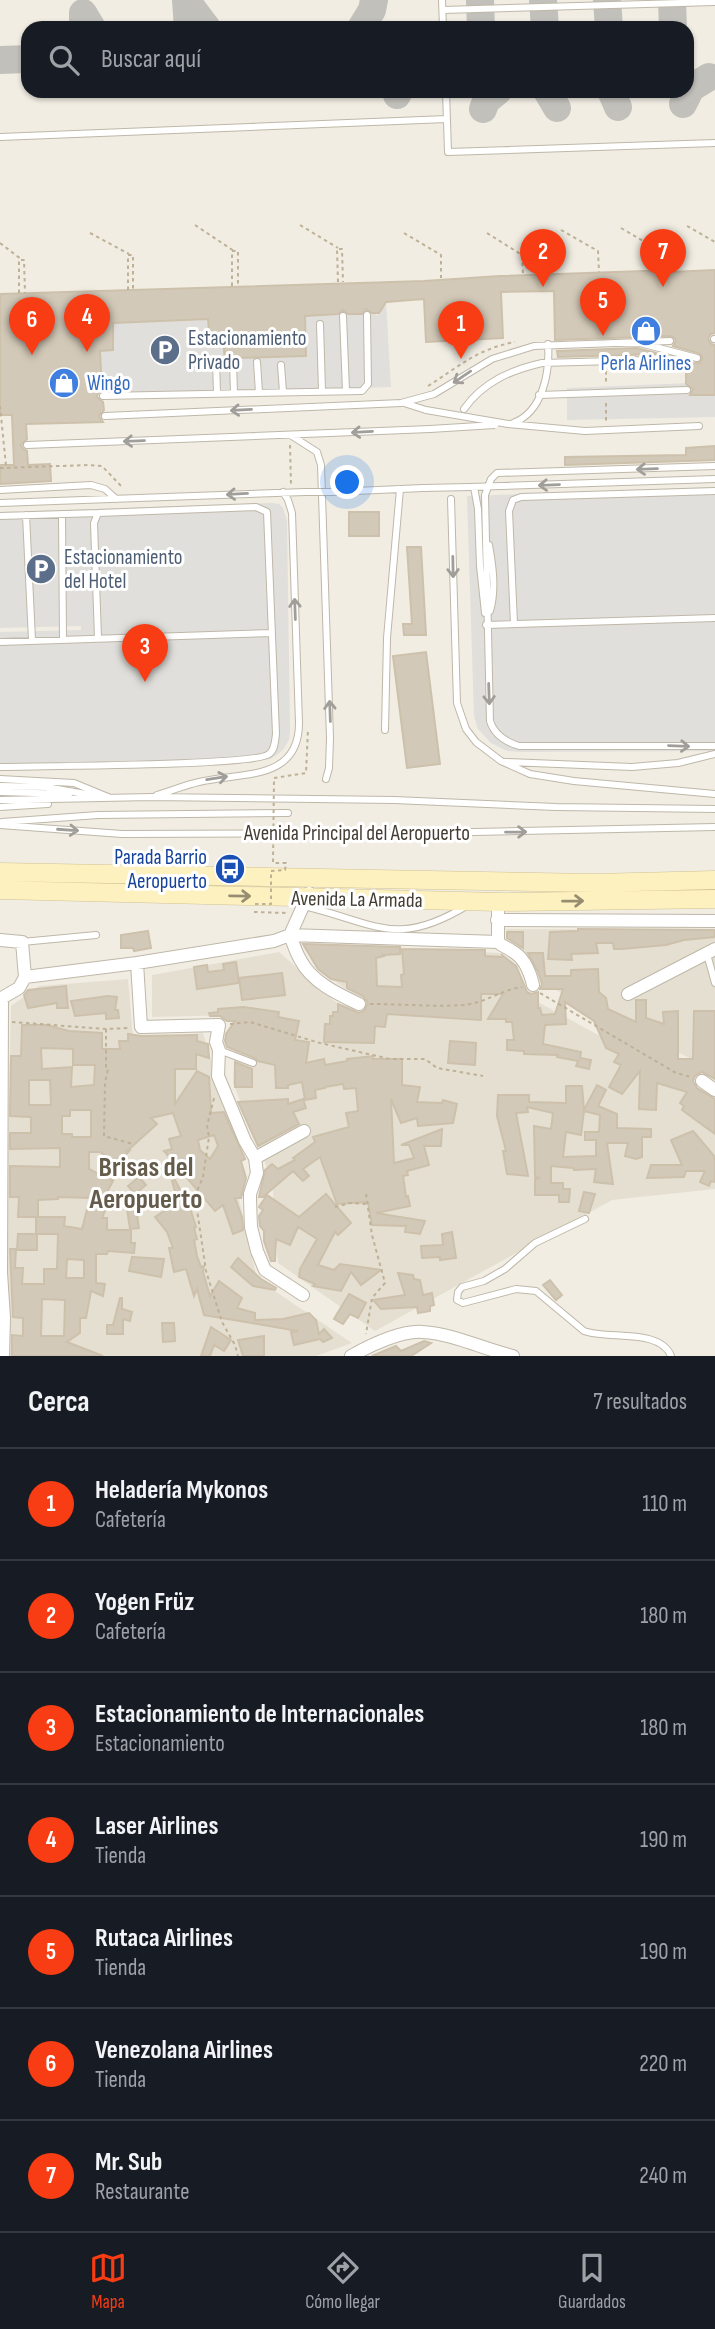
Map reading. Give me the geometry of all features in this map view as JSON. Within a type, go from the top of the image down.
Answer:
[{"type":"main road","name":"Avenida La Armada","points":[[0,872],[306,899],[594,883],[715,880]]},
{"type":"main road","name":"Avenida La Armada","points":[[0,890],[475,901],[498,911],[715,899]]},
{"type":"street","points":[[306,899],[290,935],[301,963],[317,980],[359,1004]]},
{"type":"street","points":[[498,942],[498,911],[715,921]]},
{"type":"street","points":[[25,977],[259,944],[290,935],[498,942],[516,953],[529,969],[533,985]]},
{"type":"street","points":[[0,940],[22,942],[25,977],[19,988],[1,998],[3,1356]]},
{"type":"street","points":[[628,994],[711,950]]},
{"type":"street","points":[[137,963],[141,1027],[219,1025],[216,1042],[219,1050],[218,1076],[245,1141],[256,1158],[257,1173],[250,1200],[251,1227],[257,1251],[265,1270],[303,1295]]},
{"type":"street","points":[[702,1081],[715,1090]]},
{"type":"street","points":[[256,1158],[304,1131]]},
{"type":"street","points":[[351,1356],[391,1338],[421,1332],[461,1340],[499,1354],[513,1356]]},
{"type":"lane","points":[[442,0],[443,21]]},
{"type":"lane","points":[[443,10],[715,2]]},
{"type":"lane","points":[[446,98],[448,152],[715,143]]},
{"type":"lane","points":[[0,137],[447,118]]},
{"type":"lane","points":[[103,396],[362,390],[368,384],[367,315]]},
{"type":"lane","points":[[343,316],[346,391]]},
{"type":"lane","points":[[320,324],[322,391]]},
{"type":"lane","points":[[631,341],[697,358]]},
{"type":"lane","points":[[105,416],[401,402],[442,390],[492,359],[534,345],[670,341]]},
{"type":"lane","points":[[27,444],[508,424],[517,422],[529,412],[539,395],[547,376],[548,344]]},
{"type":"lane","points":[[464,409],[482,390],[503,375],[521,368],[549,362],[686,359]]},
{"type":"lane","points":[[216,360],[218,393]]},
{"type":"lane","points":[[233,362],[234,393]]},
{"type":"lane","points":[[257,362],[259,393]]},
{"type":"lane","points":[[281,365],[283,392]]},
{"type":"lane","points":[[539,395],[687,390]]},
{"type":"lane","points":[[401,402],[426,410],[508,424],[585,431],[699,426]]},
{"type":"lane","points":[[290,435],[317,452],[321,465],[330,738],[326,779]]},
{"type":"lane","points":[[486,625],[488,598],[485,495],[494,475],[715,466]]},
{"type":"lane","points":[[0,503],[715,480]]},
{"type":"lane","points":[[0,490],[91,485],[105,489],[116,499]]},
{"type":"lane","points":[[472,487],[477,498],[490,721],[496,733],[511,744],[531,746],[715,747]]},
{"type":"lane","points":[[386,730],[387,638],[400,489]]},
{"type":"lane","points":[[514,624],[509,506],[513,500],[521,497],[715,491]]},
{"type":"lane","points":[[152,797],[198,782],[277,767],[296,747],[299,723],[292,513],[282,492]]},
{"type":"lane","points":[[451,499],[457,703],[466,729],[476,742],[501,761],[530,774],[715,794]]},
{"type":"lane","points":[[0,516],[256,507],[265,510],[268,516],[276,734],[273,748],[267,756],[207,762],[0,767]]},
{"type":"lane","points":[[98,513],[94,523],[98,638]]},
{"type":"lane","points":[[62,514],[63,639]]},
{"type":"lane","points":[[26,515],[32,640]]},
{"type":"lane","points":[[486,625],[715,618]]},
{"type":"lane","points":[[0,642],[272,633]]},
{"type":"lane","points":[[501,761],[632,767],[678,763],[715,754]]},
{"type":"lane","points":[[0,779],[74,783],[109,797]]},
{"type":"lane","points":[[0,786],[46,787],[109,797]]},
{"type":"lane","points":[[0,792],[109,797]]},
{"type":"lane","points":[[0,807],[109,797]]},
{"type":"lane","points":[[0,800],[152,797],[394,800],[556,807],[715,809]]},
{"type":"lane","points":[[0,824],[98,815],[288,813]]},
{"type":"lane","name":"Avenida Principal del Aeropuerto","points":[[0,824],[122,834],[429,833],[715,827]]},
{"type":"lane","points":[[306,899],[360,924],[404,930],[436,922],[475,901]]},
{"type":"lane","points":[[22,942],[96,935]]},
{"type":"lane","points":[[711,950],[715,979]]},
{"type":"lane","points":[[219,1050],[253,1063]]},
{"type":"lane","points":[[585,1219],[535,1244],[505,1269],[484,1281],[462,1287],[457,1300],[463,1303],[516,1290],[536,1291],[584,1331],[634,1336],[658,1342],[669,1350],[671,1356]]},
{"type":"path","points":[[195,225],[237,251],[238,286]]},
{"type":"path","points":[[300,225],[342,249],[343,282]]},
{"type":"path","points":[[687,226],[715,242]]},
{"type":"path","points":[[621,228],[659,250],[660,271]]},
{"type":"path","points":[[561,230],[598,251],[599,272]]},
{"type":"path","points":[[90,233],[133,255],[133,289]]},
{"type":"path","points":[[404,233],[441,255],[441,278]]},
{"type":"path","points":[[486,233],[522,254],[523,275]]},
{"type":"path","points":[[0,243],[24,260],[24,293]]},
{"type":"path","points":[[338,282],[339,249]]},
{"type":"path","points":[[232,286],[232,251],[235,251]]},
{"type":"path","points":[[128,290],[130,255]]},
{"type":"path","points":[[19,293],[19,260],[22,260]]},
{"type":"path","points":[[0,406],[6,467]]},
{"type":"path","points":[[0,468],[102,466],[125,490]]},
{"type":"path","points":[[291,485],[297,486],[302,492]]},
{"type":"path","points":[[306,899],[254,912],[255,904],[271,904],[271,872],[285,870],[286,863],[273,863],[274,778],[306,773],[307,722]]},
{"type":"path","points":[[359,1004],[464,1005],[489,1000],[512,988],[533,985],[535,990],[676,1073],[702,1081]]},
{"type":"path","points":[[2,1021],[106,1029],[141,1027]]},
{"type":"path","points":[[219,1025],[250,1022],[320,1043],[390,1059],[425,1059],[437,1068],[483,1076]]},
{"type":"path","points":[[106,1029],[108,1069],[105,1083],[104,1136],[133,1144]]},
{"type":"path","points":[[218,1076],[207,1126],[209,1137],[203,1177],[195,1196],[206,1271],[222,1322],[239,1356]]},
{"type":"path","points":[[364,1348],[372,1297],[385,1283],[372,1235],[366,1194]]},
{"type":"path","points":[[335,1207],[350,1203],[369,1203]]},
{"type":"shaded area","name":"Estacionamiento Privado","points":[[386,302],[391,387],[103,399],[100,351],[113,349],[113,323],[208,319],[210,341],[223,341],[225,359],[306,356],[305,316],[376,313],[377,316]]},
{"type":"shaded area","points":[[715,382],[715,417],[567,420],[567,388]]},
{"type":"shaded area","points":[[715,487],[715,751],[519,752],[507,751],[491,743],[478,729],[474,716],[467,496]]},
{"type":"shaded area","points":[[272,503],[283,508],[287,521],[290,732],[283,750],[271,759],[237,764],[0,768],[0,632],[81,630],[81,626],[0,628],[0,512]]},
{"type":"shaded area","points":[[506,929],[715,930],[715,1071],[546,985]]},
{"type":"shaded area","points":[[306,943],[500,953],[527,996],[684,1082],[715,1102],[715,1189],[612,1200],[375,1331],[278,1263],[272,1180],[233,1083],[236,1015],[152,1017],[152,975],[279,952],[338,1004],[377,1011],[333,980]]},
{"type":"shaded area","points":[[128,979],[133,1038],[203,1033],[240,1157],[233,1172],[257,1279],[352,1343],[316,1356],[4,1356],[11,1006],[39,986]]},
{"type":"building","points":[[715,270],[715,333],[708,338],[711,344],[715,345],[715,395],[690,395],[693,389],[686,384],[686,365],[691,362],[699,363],[702,356],[673,346],[676,340],[672,336],[555,340],[554,291],[501,292],[503,338],[426,342],[424,299],[386,302],[379,313],[366,309],[362,314],[348,314],[343,310],[338,314],[305,316],[306,356],[232,356],[225,359],[223,341],[210,342],[208,319],[113,323],[113,350],[100,351],[102,390],[97,397],[103,402],[104,410],[99,416],[103,422],[26,424],[27,439],[21,445],[27,451],[28,465],[50,464],[51,481],[0,484],[0,465],[14,465],[12,415],[0,415],[0,294],[424,281]]},
{"type":"building","points":[[637,348],[660,354],[558,357],[557,351]]},
{"type":"building","points":[[715,446],[715,460],[565,465],[565,457],[686,455],[686,448]]},
{"type":"building","points":[[349,512],[379,512],[379,536],[349,536]]},
{"type":"building","points":[[407,547],[421,547],[426,635],[404,635],[403,624],[412,624]]},
{"type":"building","points":[[426,652],[440,764],[407,768],[393,656]]},
{"type":"building","points":[[578,929],[715,930],[715,937],[621,949],[614,949],[613,943],[596,943],[598,953],[571,954],[572,960],[548,959],[550,932]]},
{"type":"building","points":[[148,931],[151,948],[134,951],[133,948],[121,948],[121,935]]},
{"type":"building","points":[[507,932],[523,932],[523,948],[507,938]]},
{"type":"building","points":[[303,944],[400,947],[400,954],[376,958],[377,986],[402,987],[402,949],[485,950],[485,956],[502,955],[516,966],[527,992],[538,992],[538,1008],[542,1015],[555,1014],[563,989],[540,989],[542,984],[538,972],[528,953],[543,953],[545,976],[571,976],[571,970],[598,969],[599,992],[606,998],[608,1009],[636,1022],[636,1000],[646,1000],[646,1018],[664,1024],[663,1012],[678,1011],[678,1059],[693,1059],[694,1011],[715,1011],[715,1079],[702,1072],[695,1076],[693,1081],[697,1088],[715,1099],[715,1134],[682,1110],[684,1106],[680,1103],[687,1092],[657,1083],[656,1110],[639,1109],[640,1071],[622,1094],[609,1087],[621,1065],[614,1062],[619,1054],[606,1048],[594,1021],[565,1002],[566,1024],[545,1025],[543,1044],[581,1052],[580,1058],[591,1060],[589,1069],[576,1066],[578,1061],[557,1057],[558,1055],[524,1054],[524,1051],[507,1050],[507,1040],[514,1040],[512,1022],[506,1022],[506,1019],[488,1019],[503,994],[481,994],[481,1020],[387,1014],[385,1027],[375,1026],[374,1043],[324,1042],[325,1024],[330,1024],[333,1012],[338,1012],[338,1004],[359,1013],[364,1011],[368,1003],[363,996],[347,988],[347,982],[331,979],[318,969]]},
{"type":"building","points":[[236,962],[239,983],[197,989],[194,967],[207,965],[208,972],[224,970],[223,964]]},
{"type":"building","points":[[282,973],[285,995],[242,1000],[239,978]]},
{"type":"building","points":[[66,986],[68,1008],[57,1008],[57,1003],[28,1008],[24,995],[28,990]]},
{"type":"building","points":[[117,997],[115,1010],[118,1010],[119,1018],[106,1019],[106,1013],[75,1016],[71,1001]]},
{"type":"building","points":[[243,1007],[279,1012],[278,1017],[299,1021],[295,1040],[309,1042],[306,1063],[324,1059],[325,1065],[373,1056],[373,1059],[402,1059],[402,1085],[420,1087],[417,1102],[442,1103],[443,1100],[457,1104],[453,1123],[418,1126],[417,1118],[401,1123],[391,1099],[394,1163],[414,1158],[409,1145],[401,1145],[442,1129],[441,1146],[424,1146],[429,1165],[407,1171],[408,1175],[403,1176],[410,1206],[376,1213],[425,1221],[420,1234],[405,1232],[406,1226],[372,1225],[368,1202],[337,1204],[320,1157],[303,1169],[309,1176],[303,1181],[293,1171],[263,1197],[259,1197],[265,1170],[272,1164],[278,1169],[295,1160],[293,1158],[315,1142],[313,1137],[349,1127],[346,1113],[358,1111],[356,1088],[344,1089],[343,1084],[325,1087],[315,1090],[316,1098],[305,1100],[302,1082],[288,1085],[288,1088],[276,1088],[275,1065],[258,1061],[227,1047],[226,1034],[235,1021],[210,1016],[209,1013],[218,1012],[218,1009]]},
{"type":"building","points":[[22,1025],[47,1025],[69,1031],[102,1033],[102,1049],[120,1049],[119,1041],[128,1041],[128,1034],[197,1035],[197,1041],[208,1044],[209,1058],[196,1054],[196,1069],[175,1069],[175,1104],[197,1071],[209,1077],[211,1113],[224,1112],[245,1159],[241,1161],[246,1178],[241,1198],[235,1198],[242,1217],[243,1230],[233,1234],[223,1205],[215,1211],[164,1151],[172,1149],[169,1139],[181,1136],[173,1113],[151,1118],[157,1124],[126,1152],[129,1151],[117,1165],[120,1167],[98,1209],[109,1201],[102,1218],[107,1218],[107,1230],[131,1230],[131,1243],[135,1243],[134,1253],[108,1251],[107,1254],[96,1254],[96,1283],[105,1284],[103,1296],[91,1291],[86,1318],[80,1318],[80,1333],[67,1342],[103,1356],[12,1356],[12,1335],[23,1336],[23,1318],[13,1317],[10,1249],[16,1249],[15,1268],[23,1268],[22,1284],[44,1284],[44,1269],[57,1269],[58,1234],[36,1234],[36,1217],[18,1217],[19,1197],[10,1197],[10,1166],[60,1167],[60,1148],[10,1149],[10,1133],[31,1133],[31,1117],[10,1116],[11,1056],[21,1056]],"holes":[[[41,1048],[73,1049],[73,1065],[95,1065],[94,1085],[71,1087],[72,1067],[42,1069]],[[29,1080],[50,1080],[51,1105],[29,1105]],[[70,1110],[91,1110],[91,1137],[62,1134],[62,1116],[70,1116]],[[214,1135],[218,1146],[210,1159],[200,1150],[198,1140]],[[89,1152],[100,1152],[109,1158],[100,1175],[89,1169]],[[58,1197],[90,1198],[82,1229],[64,1226],[65,1217],[38,1217],[38,1200]],[[67,1259],[84,1260],[84,1278],[66,1278]],[[42,1299],[65,1300],[64,1336],[41,1336]]]},
{"type":"building","points":[[450,1041],[476,1043],[475,1065],[448,1063]]},
{"type":"building","points":[[235,1062],[252,1069],[252,1087],[235,1087]]},
{"type":"building","points":[[597,1085],[606,1090],[598,1106],[617,1114],[617,1128],[651,1129],[651,1137],[642,1137],[642,1157],[636,1159],[625,1156],[628,1143],[607,1143],[613,1184],[594,1182],[596,1169],[574,1170],[551,1166],[551,1183],[563,1183],[563,1189],[570,1189],[569,1202],[559,1202],[559,1195],[535,1195],[535,1179],[540,1178],[535,1177],[534,1126],[551,1129],[553,1113],[527,1107],[528,1112],[516,1113],[528,1176],[507,1174],[503,1151],[506,1151],[497,1116],[498,1095],[529,1095],[529,1102],[566,1103],[566,1086],[582,1086],[584,1110]],"holes":[[[584,1111],[600,1115],[599,1132],[585,1132],[585,1140],[596,1140],[596,1156],[563,1157],[566,1132],[581,1135]]]},
{"type":"building","points":[[288,1099],[288,1104],[303,1099],[306,1108],[293,1112],[299,1124],[258,1146],[238,1102]]},
{"type":"building","points":[[693,1131],[715,1157],[715,1182],[711,1181],[709,1186],[700,1182],[705,1171],[686,1171],[684,1177],[647,1178],[651,1165],[682,1165],[671,1140]]},
{"type":"building","points":[[139,1177],[146,1185],[135,1194],[128,1186]]},
{"type":"building","points":[[175,1180],[190,1208],[196,1227],[197,1239],[194,1240],[197,1256],[201,1267],[204,1266],[203,1272],[210,1296],[219,1281],[242,1298],[237,1308],[255,1313],[255,1320],[283,1319],[309,1313],[316,1320],[319,1334],[324,1329],[332,1338],[323,1342],[320,1339],[294,1345],[291,1332],[298,1331],[204,1315],[197,1289],[194,1296],[186,1269],[174,1272],[169,1248],[173,1248],[167,1232],[155,1217],[178,1202],[172,1181]]},
{"type":"building","points":[[584,1192],[595,1194],[589,1213],[579,1211]]},
{"type":"building","points":[[326,1194],[351,1223],[338,1235],[335,1232],[318,1265],[334,1270],[340,1264],[381,1270],[361,1285],[351,1272],[341,1291],[313,1286],[315,1284],[299,1277],[300,1269],[317,1239],[298,1227],[290,1245],[276,1239],[275,1261],[271,1261],[264,1241],[264,1231],[260,1226],[259,1216],[263,1210],[259,1207],[267,1195],[299,1217]]},
{"type":"building","points":[[136,1208],[139,1228],[130,1229],[127,1209]]},
{"type":"building","points":[[452,1232],[456,1258],[422,1258],[421,1246],[443,1245],[442,1234]]},
{"type":"building","points":[[18,1234],[37,1234],[37,1250],[17,1250]]},
{"type":"building","points":[[132,1257],[164,1259],[161,1277],[129,1271]]},
{"type":"building","points":[[238,1258],[261,1279],[276,1288],[275,1290],[253,1286],[231,1267]]},
{"type":"building","points":[[398,1273],[413,1275],[414,1279],[420,1280],[423,1295],[432,1293],[434,1305],[430,1306],[430,1311],[418,1313],[417,1307],[381,1309],[373,1300],[405,1295]]},
{"type":"building","points":[[550,1280],[562,1295],[556,1300],[543,1285]]},
{"type":"building","points":[[349,1294],[366,1303],[358,1318],[350,1314],[343,1324],[334,1319]]},
{"type":"building","points":[[120,1298],[122,1309],[132,1312],[130,1321],[123,1319],[123,1334],[107,1334],[107,1325],[113,1325]]},
{"type":"building","points":[[162,1323],[174,1323],[175,1341],[163,1342]]},
{"type":"building","points":[[211,1327],[231,1340],[224,1351],[214,1345],[210,1356],[201,1356]]},
{"type":"building","points":[[264,1336],[264,1356],[243,1356],[238,1340]]},
{"type":"building","points":[[424,1341],[431,1343],[411,1356],[372,1356],[396,1346],[401,1351]]},
{"type":"taxiway","points":[[188,21],[186,0],[202,21]]},
{"type":"taxiway","points":[[365,21],[374,0]]},
{"type":"taxiway","points":[[480,0],[481,21]]},
{"type":"taxiway","points":[[543,0],[544,21]]},
{"type":"taxiway","points":[[607,0],[608,21]]},
{"type":"taxiway","points":[[672,0],[673,21]]},
{"type":"taxiway","points":[[83,21],[83,13],[88,21]]},
{"type":"taxiway","points":[[0,60],[21,59]]},
{"type":"taxiway","points":[[694,86],[709,77]]},
{"type":"taxiway","points":[[483,109],[490,98]]},
{"type":"taxiway","points":[[551,98],[557,108]]},
{"type":"taxiway","points":[[614,98],[618,107]]},
{"type":"taxiway","points":[[683,104],[686,98]]},
{"type":"place","name":"Yogen Früz","points":[[543,287]]},
{"type":"place","name":"Mr. Sub","points":[[663,287]]},
{"type":"place","name":"Perla Airlines","points":[[646,331]]},
{"type":"place","name":"Rutaca Airlines","points":[[603,336]]},
{"type":"place","name":"Estacionamiento Privado","points":[[165,350]]},
{"type":"place","name":"Laser Airlines","points":[[87,352]]},
{"type":"place","name":"Venezolana Airlines","points":[[32,355]]},
{"type":"place","name":"Heladería Mykonos","points":[[461,359]]},
{"type":"place","name":"Wingo","points":[[64,383]]},
{"type":"place","name":"Estacionamiento del Hotel","points":[[41,569]]},
{"type":"place","name":"Estacionamiento de Internacionales","points":[[145,682]]},
{"type":"place","name":"Parada Barrio Aeropuerto","points":[[230,869]]},
{"type":"district","name":"Brisas del Aeropuerto","points":[[146,1182]]}]
